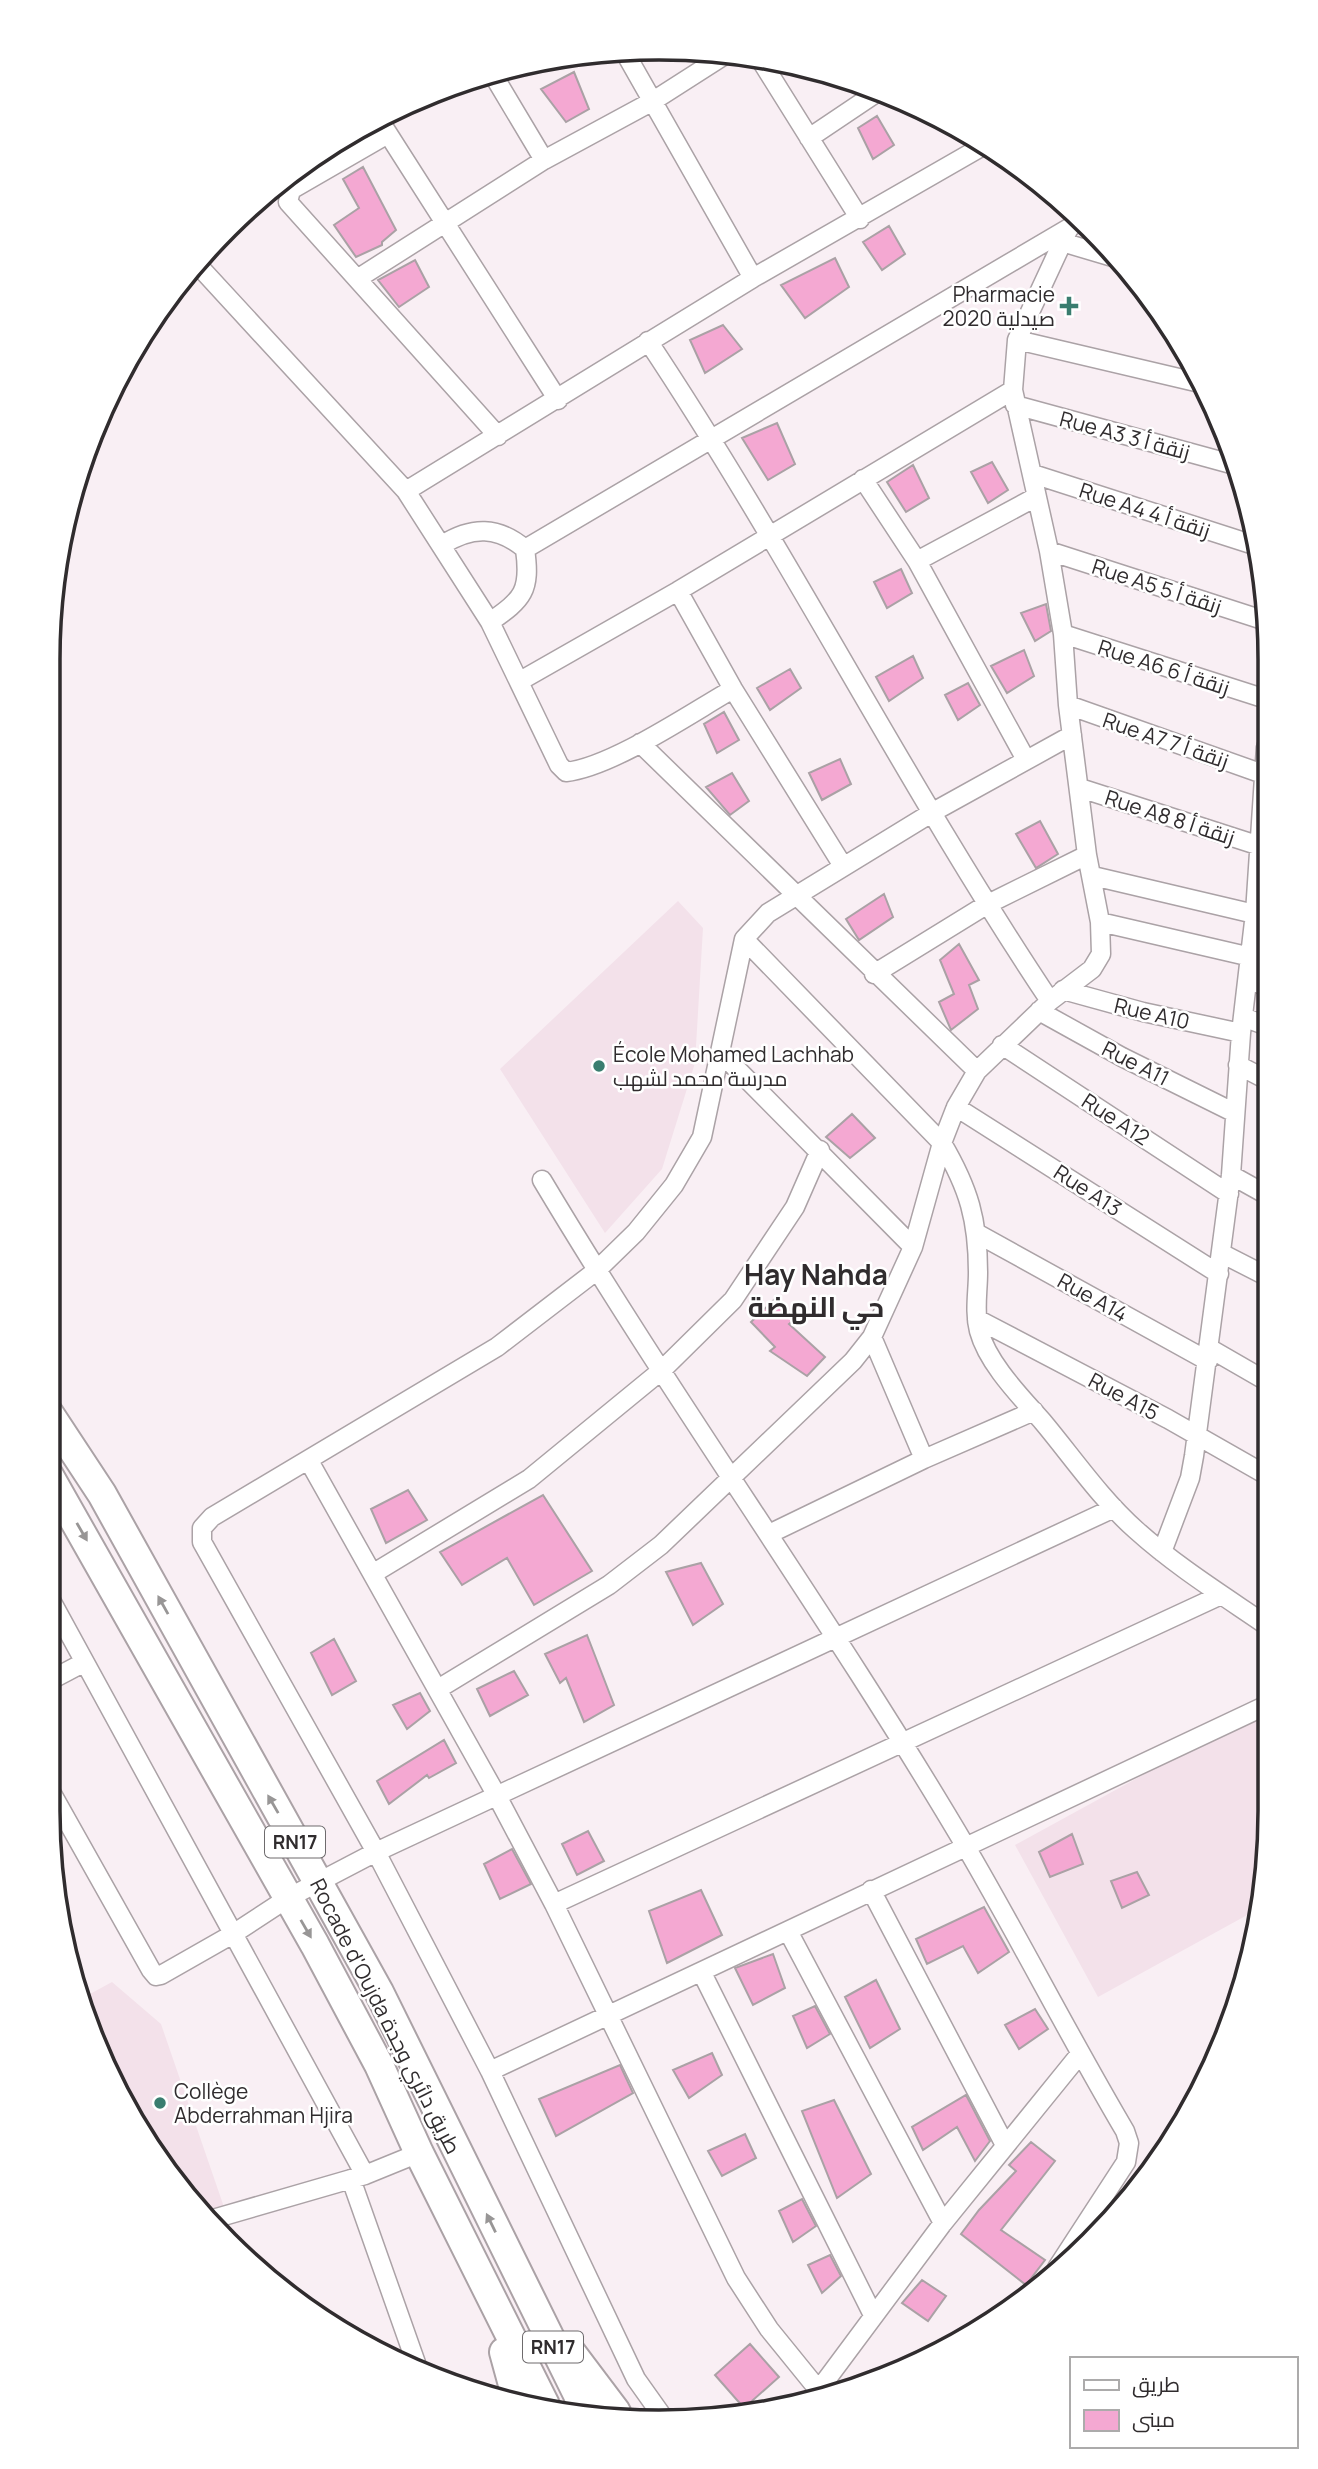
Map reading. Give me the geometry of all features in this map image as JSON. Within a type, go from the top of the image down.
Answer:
[{"type":"highway","name":"Rocade d'Oujda طريق دائري وجدة","points":[[60,1430],[102,1494],[379,1992],[583,2404]]},
{"type":"highway","name":"Rocade d'Oujda طريق دائري وجدة","points":[[60,1495],[288,1898],[379,2065],[419,2153],[541,2398]]},
{"type":"highway","points":[[521,2284],[612,2407]]},
{"type":"highway","points":[[487,2292],[515,2392]]},
{"type":"street","points":[[630,61],[753,278]]},
{"type":"street","points":[[357,279],[544,160],[653,101],[713,63]]},
{"type":"street","points":[[767,70],[860,219]]},
{"type":"street","points":[[497,82],[544,160]]},
{"type":"street","points":[[809,138],[869,98]]},
{"type":"street","points":[[383,127],[442,223],[558,400]]},
{"type":"street","points":[[388,134],[291,190],[287,197],[288,202],[498,436]]},
{"type":"street","points":[[406,491],[753,278],[975,150]]},
{"type":"street","points":[[1071,230],[1088,240]]},
{"type":"street","points":[[438,1689],[609,1586],[661,1545],[836,1378],[872,1337],[913,1247],[942,1143],[956,1107],[977,1071],[1051,1000],[1098,961],[1101,954],[1100,922],[1087,855],[1068,705],[1063,634],[1049,551],[1014,398],[1017,340],[1071,230]]},
{"type":"street","points":[[525,550],[1071,230]]},
{"type":"street","points":[[203,270],[406,491],[490,622],[559,765],[566,772],[578,771],[640,743],[733,689]]},
{"type":"street","points":[[1017,340],[1190,381]]},
{"type":"street","points":[[648,341],[712,438],[986,905],[1051,1000]]},
{"type":"street","points":[[520,681],[678,592],[863,479],[1014,398]]},
{"type":"street","name":"Rue A3 زنقة أ 3","points":[[1014,398],[1225,462]]},
{"type":"street","name":"Rue A4 زنقة أ 4","points":[[1032,474],[1247,542]]},
{"type":"street","points":[[863,479],[917,561],[1025,758]]},
{"type":"street","points":[[917,561],[1036,497]]},
{"type":"street","points":[[442,545],[457,535],[477,529],[513,539],[525,550],[528,572],[526,586],[518,602],[490,622]]},
{"type":"street","name":"Rue A5 زنقة أ 5","points":[[1049,551],[1257,618]]},
{"type":"street","points":[[678,592],[733,689],[842,866]]},
{"type":"street","name":"Rue A6 زنقة أ 6","points":[[1063,634],[1258,696]]},
{"type":"street","name":"Rue A7 زنقة أ 7","points":[[1068,705],[1258,758]]},
{"type":"street","points":[[657,2409],[636,2379],[490,2071],[376,1852],[202,1542],[202,1528],[212,1517],[496,1347],[596,1270],[636,1232],[674,1185],[702,1137],[722,1054],[744,939],[768,913],[842,866],[1025,758],[1072,735]]},
{"type":"street","points":[[640,743],[874,974],[977,1071]]},
{"type":"street","name":"Rue A8 زنقة أ 8","points":[[1080,788],[1258,835]]},
{"type":"street","points":[[874,974],[986,905],[1087,855]]},
{"type":"street","points":[[1093,876],[1258,914]]},
{"type":"street","points":[[1100,922],[1251,957]]},
{"type":"street","points":[[1162,1552],[1190,1478],[1198,1435],[1229,1194],[1242,1025],[1251,957],[1258,928]]},
{"type":"street","points":[[744,939],[942,1143],[966,1189],[978,1234],[977,1319],[985,1345],[1034,1411],[1114,1508],[1162,1552],[1258,1620]]},
{"type":"street","points":[[1248,979],[1258,983]]},
{"type":"street","name":"Rue A10","points":[[1051,1000],[1258,1026]]},
{"type":"street","name":"Rue A11","points":[[1051,1000],[1122,1057],[1235,1113]]},
{"type":"street","name":"Rue A12","points":[[1002,1045],[1229,1194]]},
{"type":"street","points":[[722,1054],[820,1150],[913,1247]]},
{"type":"street","points":[[1238,1065],[1258,1075]]},
{"type":"street","name":"Rue A13","points":[[956,1107],[1219,1274]]},
{"type":"street","points":[[373,1573],[529,1479],[662,1370],[733,1300],[794,1207],[820,1150]]},
{"type":"street","points":[[1231,1175],[1258,1190]]},
{"type":"street","points":[[542,1180],[596,1270],[769,1534],[967,1848],[1125,2132],[1129,2152],[1126,2162],[1073,2243]]},
{"type":"street","name":"Rue A14","points":[[978,1234],[1258,1377]]},
{"type":"street","points":[[1222,1253],[1258,1272]]},
{"type":"street","name":"Rue A15","points":[[977,1319],[1198,1435],[1258,1470]]},
{"type":"street","points":[[872,1337],[923,1459]]},
{"type":"street","points":[[769,1534],[923,1459],[1034,1411]]},
{"type":"street","points":[[309,1461],[438,1689],[554,1904],[736,2278],[769,2329],[816,2388]]},
{"type":"street","points":[[60,1808],[156,1976],[233,1934],[288,1898],[376,1852],[1114,1508]]},
{"type":"street","points":[[554,1904],[1221,1595]]},
{"type":"street","points":[[60,1618],[233,1934],[358,2177],[414,2357]]},
{"type":"street","points":[[60,1675],[83,1663]]},
{"type":"street","points":[[490,2071],[610,2017],[871,1890],[967,1848],[1258,1709]]},
{"type":"street","points":[[871,1890],[1005,2146]]},
{"type":"street","points":[[788,1931],[943,2222]]},
{"type":"street","points":[[702,1973],[873,2315]]},
{"type":"street","points":[[827,2385],[873,2315],[943,2222],[1080,2054]]},
{"type":"street","points":[[220,2218],[358,2177],[419,2153]]},
{"type":"shaded area","name":"École Mohamed Lachhab مدرسة محمد لشهب","points":[[678,901],[703,928],[695,1063],[662,1169],[605,1233],[500,1069]]},
{"type":"shaded area","points":[[1258,1712],[1257,1849],[1249,1914],[1098,1997],[1015,1845]]},
{"type":"shaded area","name":"Collège Abderrahman Hjira","points":[[112,1982],[161,2024],[225,2210],[215,2213],[208,2205],[183,2175],[140,2110],[121,2075],[89,1995]]},
{"type":"building","points":[[574,72],[589,109],[566,122],[541,89]]},
{"type":"building","points":[[877,116],[894,145],[873,159],[858,128]]},
{"type":"building","points":[[363,167],[396,230],[382,245],[356,257],[334,225],[359,208],[343,179]]},
{"type":"building","points":[[889,226],[905,254],[882,270],[863,242]]},
{"type":"building","points":[[835,258],[849,287],[805,318],[781,285]]},
{"type":"building","points":[[415,260],[429,287],[399,307],[378,280]]},
{"type":"building","points":[[723,325],[742,349],[705,373],[690,340]]},
{"type":"building","points":[[777,423],[795,464],[768,480],[742,438]]},
{"type":"building","points":[[992,462],[1008,490],[988,503],[971,472]]},
{"type":"building","points":[[913,465],[929,498],[906,512],[887,482]]},
{"type":"building","points":[[901,569],[912,593],[887,608],[874,582]]},
{"type":"building","points":[[1046,604],[1051,631],[1035,641],[1021,613]]},
{"type":"building","points":[[1024,650],[1034,676],[1007,693],[991,666]]},
{"type":"building","points":[[913,656],[923,678],[889,701],[876,677]]},
{"type":"building","points":[[790,669],[801,688],[770,710],[757,688]]},
{"type":"building","points":[[968,683],[980,705],[958,720],[945,695]]},
{"type":"building","points":[[724,712],[739,740],[717,753],[704,724]]},
{"type":"building","points":[[840,759],[851,784],[822,800],[809,773]]},
{"type":"building","points":[[732,773],[749,801],[730,815],[706,787]]},
{"type":"building","points":[[1040,821],[1058,854],[1036,868],[1016,834]]},
{"type":"building","points":[[884,894],[893,917],[859,940],[846,919]]},
{"type":"building","points":[[959,944],[979,980],[969,985],[978,1009],[951,1030],[939,1002],[954,994],[940,960]]},
{"type":"building","points":[[852,1114],[875,1138],[850,1158],[826,1137]]},
{"type":"building","points":[[774,1300],[794,1320],[789,1324],[825,1357],[807,1376],[770,1351],[775,1347],[751,1322]]},
{"type":"building","points":[[408,1490],[427,1520],[386,1543],[371,1509]]},
{"type":"building","points":[[543,1495],[592,1571],[534,1605],[507,1558],[462,1585],[440,1552]]},
{"type":"building","points":[[701,1563],[723,1604],[693,1625],[666,1572]]},
{"type":"building","points":[[587,1635],[614,1705],[584,1722],[566,1678],[560,1683],[545,1654]]},
{"type":"building","points":[[334,1639],[356,1681],[332,1695],[311,1653]]},
{"type":"building","points":[[514,1671],[528,1695],[490,1716],[477,1689]]},
{"type":"building","points":[[420,1693],[430,1711],[407,1729],[393,1705]]},
{"type":"building","points":[[444,1740],[456,1763],[429,1778],[427,1775],[389,1804],[377,1781]]},
{"type":"building","points":[[588,1831],[604,1861],[577,1875],[562,1844]]},
{"type":"building","points":[[1072,1834],[1083,1864],[1050,1877],[1039,1852]]},
{"type":"building","points":[[512,1849],[531,1884],[500,1899],[484,1864]]},
{"type":"building","points":[[1137,1872],[1149,1895],[1122,1908],[1111,1881]]},
{"type":"building","points":[[701,1890],[722,1935],[667,1963],[649,1911]]},
{"type":"building","points":[[984,1907],[1009,1952],[978,1973],[963,1946],[927,1964],[916,1939]]},
{"type":"building","points":[[773,1954],[785,1988],[753,2005],[735,1968]]},
{"type":"building","points":[[876,1980],[900,2029],[870,2048],[845,1997]]},
{"type":"building","points":[[815,2006],[830,2034],[807,2048],[793,2016]]},
{"type":"building","points":[[1035,2009],[1048,2029],[1019,2049],[1005,2025]]},
{"type":"building","points":[[712,2053],[722,2075],[689,2098],[673,2070]]},
{"type":"building","points":[[620,2065],[633,2093],[556,2136],[539,2099]]},
{"type":"building","points":[[966,2095],[990,2141],[975,2161],[957,2127],[923,2150],[912,2127]]},
{"type":"building","points":[[834,2100],[871,2174],[837,2198],[802,2111]]},
{"type":"building","points":[[745,2134],[756,2158],[722,2176],[708,2151]]},
{"type":"building","points":[[1031,2142],[1055,2161],[1001,2230],[1045,2260],[1026,2285],[961,2234],[979,2210],[1016,2171],[1009,2165]]},
{"type":"building","points":[[802,2199],[816,2226],[793,2242],[779,2211]]},
{"type":"building","points":[[830,2255],[841,2276],[822,2293],[808,2265]]},
{"type":"building","points":[[922,2280],[946,2296],[928,2321],[902,2303]]},
{"type":"building","points":[[750,2344],[779,2377],[751,2402],[740,2404],[715,2375]]},
{"type":"place","name":"Pharmacie 2020 صيدلية","points":[[1069,306]]},
{"type":"place","name":"École Mohamed Lachhab مدرسة محمد لشهب","points":[[599,1066]]},
{"type":"place","name":"Collège Abderrahman Hjira","points":[[160,2103]]},
{"type":"district","name":"Hay Nahda حي النهضة","points":[[816,1290]]}]
